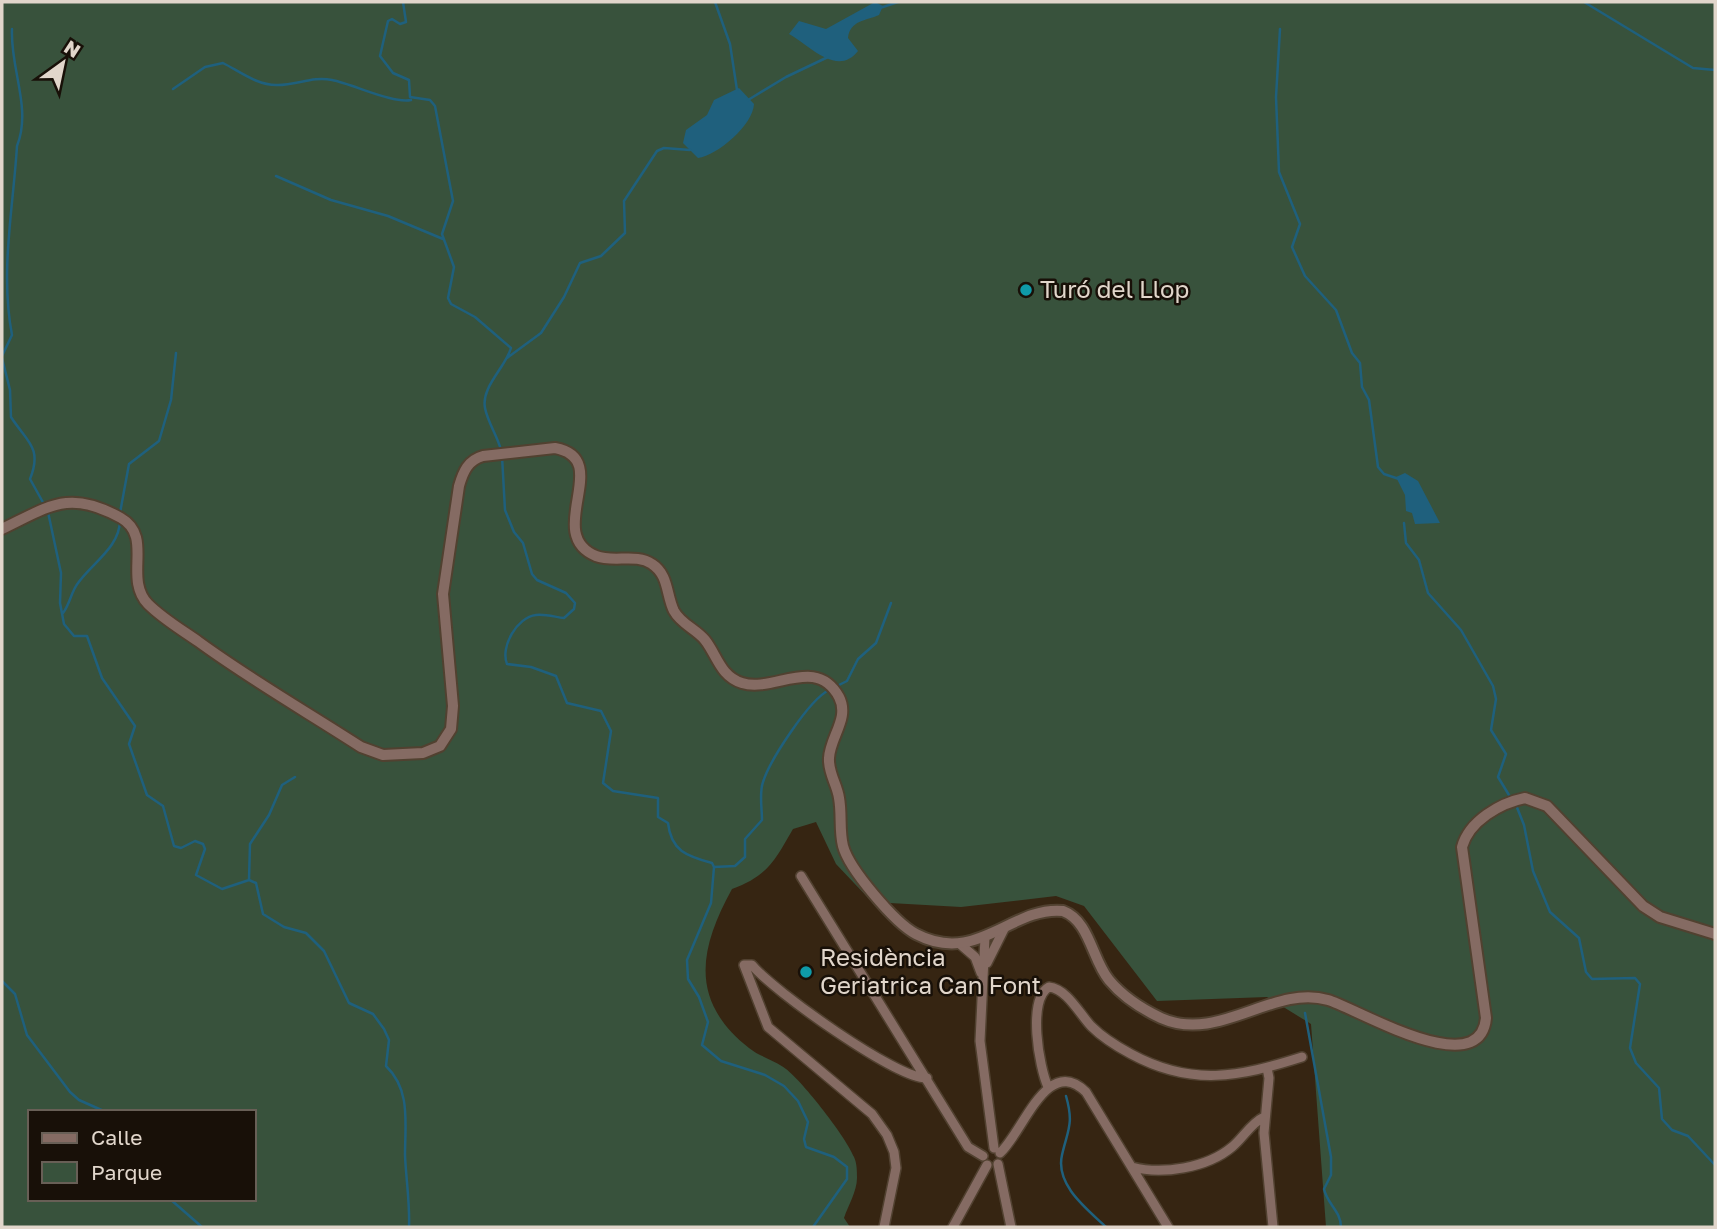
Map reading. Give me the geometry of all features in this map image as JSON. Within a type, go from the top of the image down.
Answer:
[{"type":"street","points":[[2,528],[45,508],[72,501],[113,514],[134,530],[138,542],[136,586],[155,610],[222,659],[367,750],[383,755],[423,752],[440,746],[451,729],[453,706],[443,594],[461,478],[468,465],[477,458],[555,448],[574,457],[582,473],[573,522],[583,547],[597,556],[643,560],[658,569],[677,616],[704,638],[726,674],[750,684],[801,676],[824,683],[835,691],[841,704],[842,717],[831,746],[829,763],[839,796],[844,850],[860,875],[903,925],[922,937],[960,944],[985,937],[1046,912],[1068,913],[1081,925],[1099,964],[1116,988],[1148,1011],[1172,1022],[1207,1024],[1295,999],[1316,997],[1399,1031],[1460,1045],[1479,1036],[1486,1018],[1462,847],[1467,832],[1477,822],[1525,798],[1547,806],[1643,906],[1660,917],[1715,934]]},
{"type":"street","points":[[801,876],[968,1147],[989,1162]]},
{"type":"street","points":[[982,978],[989,955],[1004,929]]},
{"type":"street","points":[[985,937],[980,1041],[997,1151]]},
{"type":"street","points":[[960,944],[975,957],[982,978]]},
{"type":"street","points":[[884,1227],[896,1168],[894,1152],[887,1135],[872,1114],[768,1027],[744,965],[752,965],[809,1012],[866,1050],[914,1078],[927,1078]]},
{"type":"street","points":[[1048,1087],[1036,1017],[1042,994],[1049,987],[1063,993],[1100,1035],[1158,1067],[1181,1074],[1219,1077],[1267,1068],[1302,1057]]},
{"type":"street","points":[[1267,1068],[1269,1078],[1264,1117],[1273,1227]]},
{"type":"street","points":[[953,1227],[997,1151],[1048,1087],[1066,1081],[1086,1092],[1168,1227]]},
{"type":"street","points":[[1132,1167],[1174,1168],[1212,1159],[1230,1149],[1264,1117]]},
{"type":"street","points":[[997,1151],[987,1150],[1011,1227]]},
{"type":"green space","points":[[2,2],[1715,2],[1715,1227],[1326,1227],[1311,1024],[1267,997],[1157,1001],[1084,906],[1056,896],[961,907],[872,902],[836,864],[816,822],[793,829],[769,866],[754,878],[732,889],[712,933],[706,973],[716,1012],[730,1030],[753,1051],[782,1066],[794,1076],[824,1111],[850,1148],[856,1162],[857,1176],[856,1188],[844,1218],[850,1227],[2,1227]]},
{"type":"water","points":[[875,2],[883,6],[879,15],[855,24],[849,32],[848,38],[858,51],[850,58],[832,60],[789,34],[799,21],[826,29]]},
{"type":"water","points":[[739,88],[754,104],[748,121],[724,145],[698,158],[683,143],[686,130],[707,115],[714,100]]},
{"type":"water","points":[[1405,473],[1418,481],[1440,523],[1415,524],[1412,513],[1406,511],[1405,495],[1396,477]]},
{"type":"waterway","points":[[403,2],[406,22],[400,24],[392,19],[388,21],[380,56],[393,73],[409,80],[410,97],[430,100],[435,106],[453,201],[442,234],[454,267],[448,298],[451,304],[475,317],[511,348],[490,385],[485,400],[486,413],[501,450]]},
{"type":"waterway","points":[[715,2],[730,44],[737,90]]},
{"type":"waterway","points":[[880,8],[898,2]]},
{"type":"waterway","points":[[1584,2],[1693,68],[1715,70]]},
{"type":"waterway","points":[[2,356],[12,335],[7,288],[8,241],[22,117],[12,29]]},
{"type":"waterway","points":[[1280,29],[1276,97],[1279,172],[1300,224],[1292,247],[1305,276],[1336,310],[1352,353],[1360,363],[1362,387],[1369,400],[1378,467],[1384,474],[1399,479]]},
{"type":"waterway","points":[[748,100],[786,77],[828,57]]},
{"type":"waterway","points":[[173,89],[205,67],[223,63],[256,81],[271,85],[325,79],[394,99],[411,100]]},
{"type":"waterway","points":[[507,358],[541,333],[564,297],[580,263],[601,256],[625,233],[624,201],[657,151],[664,148],[690,150]]},
{"type":"waterway","points":[[276,176],[331,200],[388,216],[443,239]]},
{"type":"waterway","points":[[120,513],[129,464],[159,441],[171,400],[176,353]]},
{"type":"waterway","points":[[2,358],[10,390],[11,417],[34,452],[34,468],[30,479],[45,506]]},
{"type":"waterway","points":[[502,456],[505,510],[514,532],[523,543],[532,574],[537,580],[566,593],[575,603],[574,609],[564,618],[536,615],[522,621],[508,642],[505,657],[507,664],[531,667],[556,676],[567,703],[601,711],[611,731],[603,783],[613,791],[658,798],[658,817],[668,823],[677,846],[688,855],[712,863],[714,867]]},
{"type":"waterway","points":[[48,512],[61,573],[60,603],[64,624],[74,636],[87,636],[102,678],[135,726],[129,744],[147,795],[163,806],[174,846],[181,848],[195,841],[203,844],[205,849],[196,875],[222,889],[249,880],[256,883],[263,914],[284,927],[306,933],[324,951],[349,1003],[373,1014],[384,1029],[389,1040],[386,1066],[400,1086],[405,1108],[409,1227]]},
{"type":"waterway","points":[[63,613],[78,583],[110,547],[119,530],[120,520]]},
{"type":"waterway","points":[[1404,523],[1406,543],[1419,560],[1428,593],[1461,630],[1493,686],[1496,699],[1491,730],[1506,754],[1498,777],[1512,800]]},
{"type":"waterway","points":[[835,687],[847,681],[858,659],[876,643],[891,603]]},
{"type":"waterway","points":[[813,1227],[847,1179],[847,1167],[834,1157],[806,1147],[804,1139],[808,1122],[798,1101],[784,1086],[765,1075],[721,1061],[702,1045],[708,1022],[699,997],[688,979],[687,960],[711,903],[714,867],[735,866],[745,857],[745,839],[762,820],[761,791],[767,772],[801,718],[829,690]]},
{"type":"waterway","points":[[249,879],[250,844],[269,815],[282,785],[295,777]]},
{"type":"waterway","points":[[1516,805],[1524,825],[1533,871],[1550,912],[1579,938],[1586,972],[1592,979],[1635,978],[1640,984],[1630,1048],[1636,1063],[1659,1088],[1662,1119],[1672,1130],[1688,1136],[1715,1165]]},
{"type":"waterway","points":[[2,981],[15,994],[27,1035],[70,1092],[79,1100],[102,1110]]},
{"type":"waterway","points":[[1305,1013],[1331,1157],[1331,1175],[1324,1189],[1339,1216],[1341,1227]]},
{"type":"waterway","points":[[1066,1096],[1070,1120],[1062,1155],[1063,1176],[1074,1196],[1106,1227]]},
{"type":"waterway","points":[[172,1201],[202,1227]]},
{"type":"place","name":"Turó del Llop","points":[[1026,290]]},
{"type":"place","name":"Residència Geriatrica Can Font","points":[[806,972]]}]
